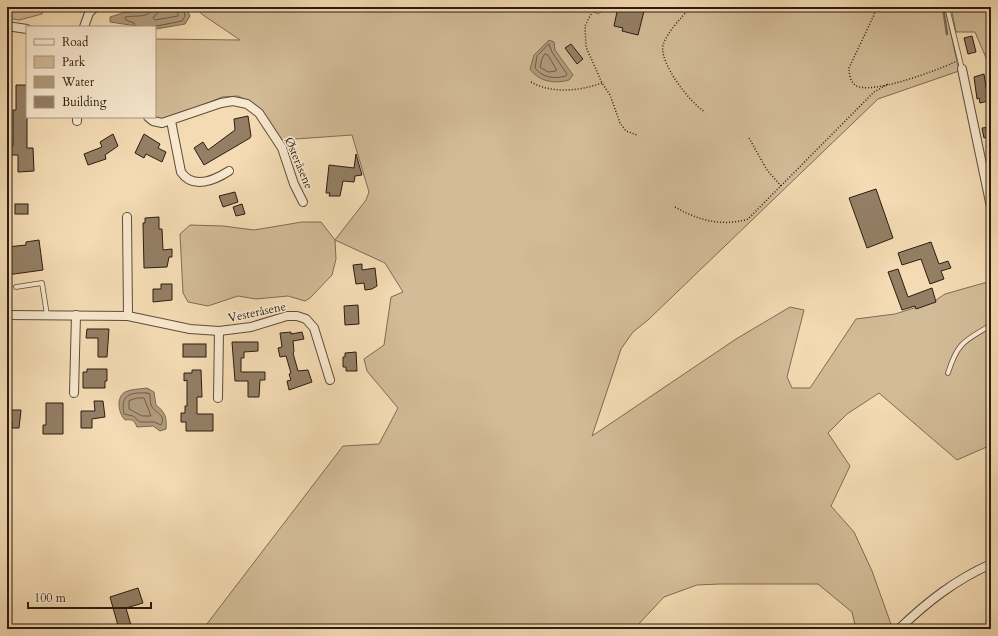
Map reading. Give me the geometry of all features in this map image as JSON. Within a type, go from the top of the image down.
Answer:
[{"type":"street","points":[[84,26],[89,13],[95,7]]},
{"type":"street","points":[[7,26],[26,29]]},
{"type":"street","points":[[962,69],[991,207]]},
{"type":"street","name":"Østeråsene","points":[[149,118],[153,121],[162,123],[221,103],[233,101],[247,104],[259,113],[282,148],[294,184],[303,202]]},
{"type":"street","points":[[171,121],[181,172],[186,179],[192,182],[205,182],[218,179],[229,170]]},
{"type":"street","points":[[127,217],[128,316]]},
{"type":"street","name":"Vesteråsene","points":[[7,315],[128,316],[190,329],[219,332],[251,327],[287,316],[297,316],[306,320],[314,328],[330,380]]},
{"type":"street","points":[[74,393],[76,315]]},
{"type":"street","name":"Vesteråsene","points":[[218,398],[219,332]]},
{"type":"street","points":[[899,629],[933,598],[955,583],[991,564]]},
{"type":"lane","points":[[590,9],[598,11],[604,7]]},
{"type":"lane","points":[[947,7],[962,69]]},
{"type":"lane","points":[[16,287],[42,283],[47,315]]},
{"type":"lane","points":[[948,372],[954,352],[964,341],[991,325]]},
{"type":"path","points":[[691,7],[664,43],[663,56],[685,93],[698,108],[705,112]]},
{"type":"path","points":[[876,7],[849,68],[850,77],[855,85],[865,88],[925,75],[959,59]]},
{"type":"path","points":[[590,9],[585,26],[584,37],[586,46],[602,83],[610,95],[620,123],[626,131],[637,135]]},
{"type":"path","points":[[530,82],[546,88],[569,90],[589,88],[602,83]]},
{"type":"path","points":[[675,207],[704,220],[737,223],[748,219],[874,92],[888,84]]},
{"type":"path","points":[[749,138],[767,170],[781,186]]},
{"type":"green space","points":[[7,7],[44,7],[42,14],[19,20],[7,18]]},
{"type":"green space","points":[[194,7],[945,7],[959,71],[878,99],[648,320],[633,332],[621,349],[592,436],[736,339],[790,307],[804,310],[787,377],[792,388],[810,388],[856,319],[895,314],[933,302],[945,294],[991,281],[991,445],[957,460],[879,393],[847,414],[828,433],[850,466],[831,506],[854,532],[872,571],[892,627],[890,629],[856,629],[852,612],[818,584],[720,584],[697,585],[664,597],[634,629],[203,629],[343,446],[379,444],[398,408],[367,371],[364,359],[384,345],[391,297],[403,292],[385,263],[335,240],[366,200],[369,192],[352,135],[281,140],[263,112],[251,102],[238,96],[222,97],[168,119],[160,119],[156,117],[156,39],[240,40],[203,15]]},
{"type":"green space","points":[[951,7],[984,7],[991,23],[991,59],[987,60],[975,32],[956,32]]},
{"type":"green space","points":[[302,222],[321,222],[335,240],[336,259],[332,275],[310,298],[305,301],[288,296],[256,299],[238,296],[208,306],[188,302],[183,293],[180,234],[190,225],[223,226],[254,230]]},
{"type":"water","points":[[151,7],[186,7],[190,16],[185,24],[156,29],[156,26],[136,26],[110,22],[110,17],[126,12],[143,11]]},
{"type":"water","points":[[549,40],[554,42],[555,50],[573,75],[569,80],[558,82],[548,81],[538,77],[530,69],[534,55]]},
{"type":"water","points":[[147,388],[154,392],[156,405],[165,415],[166,429],[160,431],[153,426],[137,427],[132,420],[125,420],[121,413],[119,401],[122,394],[130,390]]},
{"type":"building","points":[[618,7],[645,7],[638,35],[622,31],[623,28],[614,26]]},
{"type":"building","points":[[972,36],[976,52],[968,54],[964,38]]},
{"type":"building","points":[[571,44],[583,59],[577,64],[565,48]]},
{"type":"building","points":[[984,74],[988,101],[980,103],[979,98],[977,99],[974,77]]},
{"type":"building","points":[[16,85],[26,85],[27,148],[33,148],[34,171],[18,172],[18,155],[11,155],[11,146],[13,146],[13,110],[16,110]]},
{"type":"building","points":[[248,116],[250,138],[204,165],[194,148],[203,142],[208,150],[235,130],[234,119]]},
{"type":"building","points":[[991,127],[991,137],[984,138],[982,128]]},
{"type":"building","points":[[113,134],[118,146],[105,155],[106,159],[88,165],[84,154],[102,147],[100,142]]},
{"type":"building","points":[[144,134],[160,144],[158,148],[166,152],[162,162],[146,154],[144,158],[135,153]]},
{"type":"building","points":[[356,154],[362,175],[355,176],[354,182],[343,181],[340,196],[329,196],[330,193],[326,193],[329,165],[354,168]]},
{"type":"building","points":[[876,189],[893,238],[867,248],[849,198]]},
{"type":"building","points":[[235,192],[238,202],[223,207],[219,196]]},
{"type":"building","points":[[15,204],[28,204],[28,214],[15,214]]},
{"type":"building","points":[[242,204],[245,214],[236,216],[233,207]]},
{"type":"building","points":[[159,217],[159,229],[162,229],[163,250],[172,249],[172,257],[169,257],[167,267],[144,268],[143,223],[145,223],[145,218]]},
{"type":"building","points":[[39,240],[43,270],[7,275],[7,247],[26,245],[26,242]]},
{"type":"building","points":[[931,242],[939,264],[948,261],[951,268],[941,271],[944,279],[930,284],[921,259],[902,265],[898,253]]},
{"type":"building","points":[[362,264],[362,270],[375,268],[377,286],[372,289],[365,290],[364,283],[356,284],[353,265]]},
{"type":"building","points":[[898,269],[908,297],[932,288],[936,302],[916,309],[915,306],[902,310],[888,272]]},
{"type":"building","points":[[161,284],[172,284],[172,300],[153,302],[153,289],[161,289]]},
{"type":"building","points":[[358,305],[359,324],[345,325],[344,306]]},
{"type":"building","points":[[87,329],[109,329],[107,357],[98,357],[98,338],[86,338]]},
{"type":"building","points":[[291,332],[291,334],[302,332],[304,339],[293,341],[293,353],[298,371],[308,370],[312,382],[289,390],[287,381],[291,380],[289,374],[291,373],[286,356],[280,357],[278,348],[282,347],[280,333]]},
{"type":"building","points":[[232,342],[258,342],[258,351],[244,352],[244,358],[241,358],[241,372],[265,372],[265,380],[260,380],[259,397],[248,397],[248,381],[235,381]]},
{"type":"building","points":[[183,344],[206,344],[206,357],[183,357]]},
{"type":"building","points":[[356,352],[357,371],[346,371],[346,367],[343,367],[343,357],[345,357],[345,353]]},
{"type":"building","points":[[87,369],[107,369],[107,381],[105,381],[105,388],[83,388],[83,372],[87,372]]},
{"type":"building","points":[[192,370],[201,370],[202,397],[197,397],[197,414],[213,414],[213,431],[186,431],[186,422],[181,422],[181,413],[185,413],[185,406],[187,406],[187,380],[184,381],[184,373],[192,373]]},
{"type":"building","points":[[94,401],[103,401],[105,417],[92,419],[92,428],[81,428],[81,411],[95,411]]},
{"type":"building","points":[[46,403],[63,403],[63,434],[43,434],[43,425],[46,425]]},
{"type":"building","points":[[7,410],[21,410],[19,428],[12,428],[12,422],[7,422]]},
{"type":"building","points":[[138,588],[143,603],[126,608],[132,629],[119,629],[110,597]]},
{"type":"waterway","points":[[943,7],[947,34]]}]
